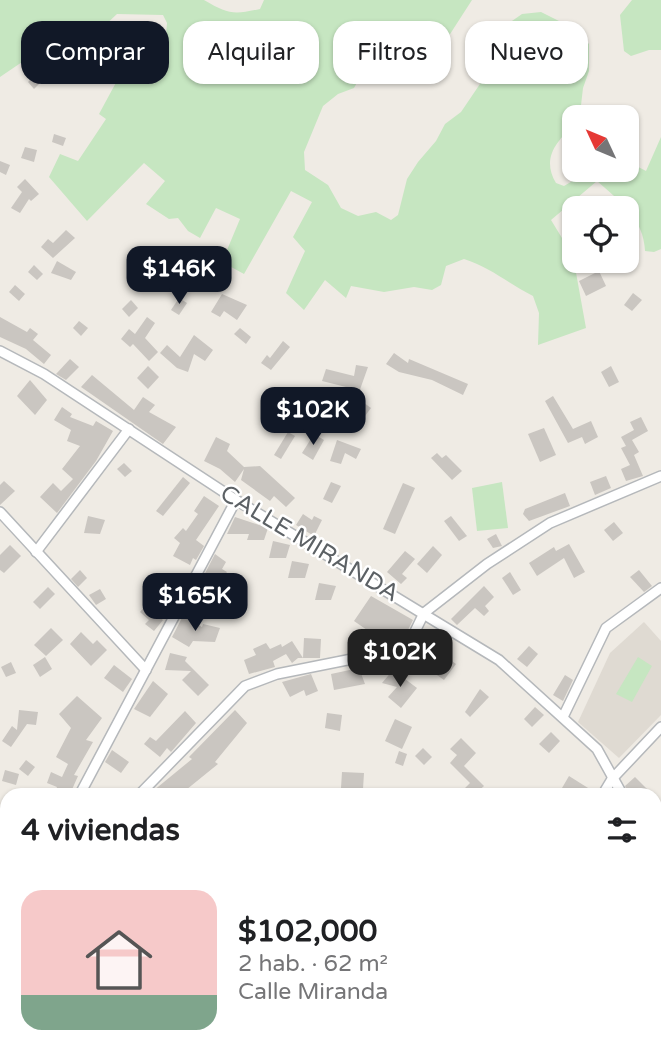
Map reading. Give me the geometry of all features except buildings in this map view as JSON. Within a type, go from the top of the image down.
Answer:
[{"type":"street","name":"CALLE MIRANDA","points":[[0,351],[44,374],[236,500],[499,660],[597,749],[618,788]]},
{"type":"street","points":[[36,552],[129,429]]},
{"type":"street","points":[[147,788],[245,686],[277,674],[407,648],[424,613],[487,564],[550,523],[661,476]]},
{"type":"street","points":[[83,788],[236,500]]},
{"type":"street","points":[[0,512],[146,670]]},
{"type":"street","points":[[562,717],[606,628],[661,589]]},
{"type":"street","points":[[607,788],[661,727]]},
{"type":"shaded area","points":[[644,622],[661,641],[661,715],[619,758],[578,722],[610,653]]},
{"type":"green space","points":[[0,0],[204,0],[225,11],[243,12],[260,9],[264,0],[472,0],[451,33],[451,21],[333,21],[333,84],[356,84],[354,88],[338,94],[323,106],[304,152],[305,170],[328,185],[341,208],[358,216],[376,212],[391,220],[398,215],[407,179],[418,162],[436,141],[445,124],[461,112],[480,84],[584,84],[581,105],[562,105],[562,137],[553,151],[550,166],[556,183],[564,186],[571,182],[596,182],[579,196],[562,196],[562,211],[551,220],[562,238],[562,273],[576,273],[586,328],[538,345],[539,313],[533,296],[482,266],[464,259],[446,266],[441,285],[432,290],[414,287],[384,292],[351,286],[346,298],[325,280],[304,310],[286,293],[305,251],[293,237],[312,202],[291,191],[244,274],[222,262],[240,219],[216,208],[200,238],[188,231],[178,218],[169,219],[146,204],[165,181],[144,163],[87,221],[49,177],[60,154],[78,161],[106,119],[99,114],[115,84],[169,84],[169,21],[166,21],[163,15],[117,14],[110,21],[21,21],[21,63],[0,77]]},
{"type":"green space","points":[[632,0],[661,0],[661,50],[649,50],[631,56],[624,51],[620,15]]},
{"type":"green space","points":[[541,12],[559,21],[512,21],[522,14]]},
{"type":"green space","points":[[661,137],[661,249],[654,252],[645,251],[639,227],[639,196],[613,196],[598,182],[639,182],[639,167],[646,171]]},
{"type":"green space","points":[[502,482],[508,528],[477,531],[472,488]]},
{"type":"green space","points":[[638,657],[652,666],[632,702],[616,694]]}]
